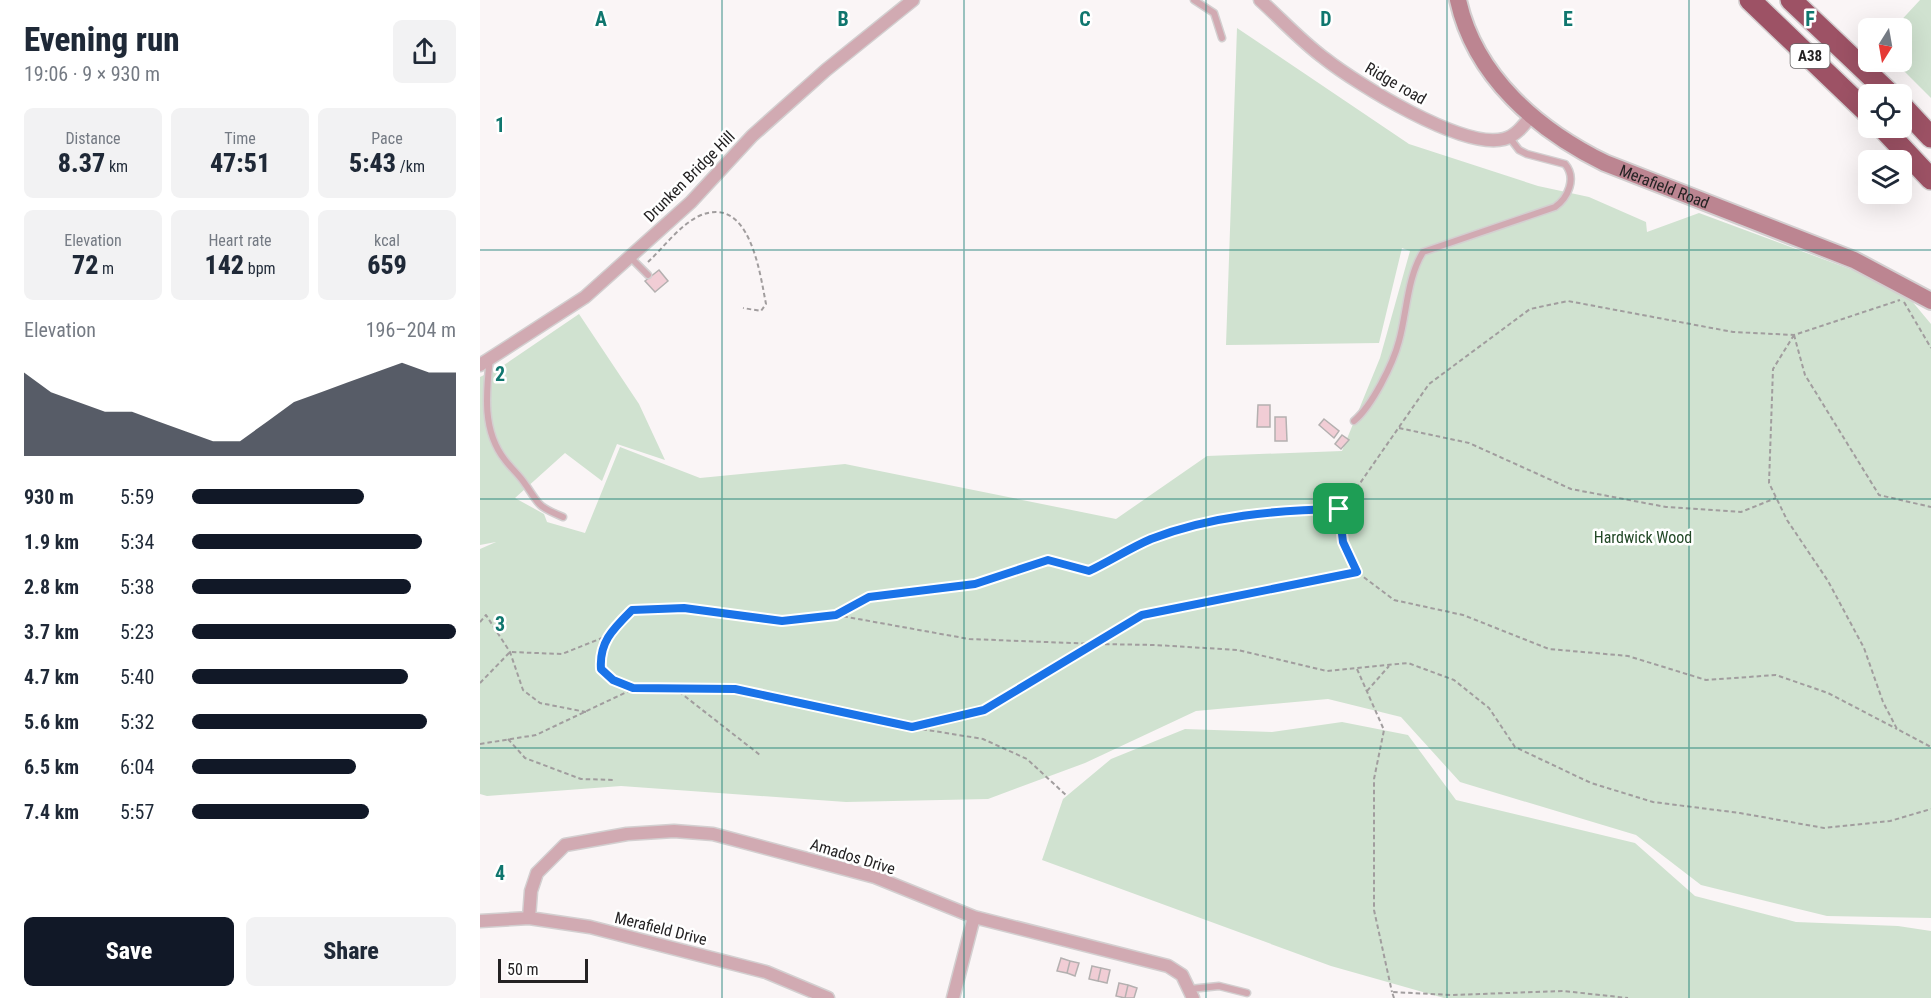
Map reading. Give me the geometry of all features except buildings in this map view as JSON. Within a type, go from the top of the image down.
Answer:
[{"type":"highway","name":"A38","points":[[1750,0],[1858,103]]},
{"type":"highway","name":"A38","points":[[1791,0],[1879,84]]},
{"type":"highway","points":[[1912,117],[1931,137]]},
{"type":"highway","points":[[1892,138],[1931,179]]},
{"type":"street","name":"Drunken Bridge Hill","points":[[480,365],[585,297],[691,202],[760,129],[826,70],[914,0]]},
{"type":"street","name":"Ridge road","points":[[1260,0],[1324,58],[1381,96],[1434,123],[1470,137],[1495,140],[1509,137]]},
{"type":"street","name":"Merafield Road","points":[[1458,0],[1471,37],[1501,86],[1532,116],[1578,149],[1605,163],[1854,260],[1931,301]]},
{"type":"street","points":[[1509,137],[1532,116]]},
{"type":"street","name":"Amados Drive","points":[[529,918],[531,891],[537,873],[565,845],[627,834],[674,831],[713,834],[875,878],[974,916],[1168,966],[1182,975],[1191,993]]},
{"type":"street","points":[[953,998],[974,916]]},
{"type":"street","name":"Merafield Drive","points":[[480,921],[529,918],[590,927],[766,972],[828,998]]},
{"type":"lane","points":[[1194,0],[1214,13],[1222,38]]},
{"type":"lane","points":[[1354,421],[1366,411],[1398,343],[1414,266],[1423,252],[1555,207],[1563,201],[1570,186],[1570,170],[1565,164],[1519,150],[1509,137]]},
{"type":"lane","points":[[630,257],[648,275]]},
{"type":"lane","points":[[490,357],[488,418],[494,440],[504,459],[541,508],[563,517]]},
{"type":"lane","points":[[1191,993],[1219,987],[1247,993]]},
{"type":"path","points":[[642,269],[698,216],[720,213],[739,224],[749,236],[766,304],[761,311],[743,308]]},
{"type":"path","points":[[1931,348],[1902,299],[1794,335],[1733,332],[1568,301],[1530,309],[1429,384],[1339,509],[1343,542],[1357,572],[1394,600],[1463,615],[1549,649],[1628,656],[1706,680],[1776,675],[1828,693],[1931,747]]},
{"type":"path","points":[[1794,335],[1773,369],[1769,483],[1788,520],[1828,581],[1864,648],[1883,702],[1897,729]]},
{"type":"path","points":[[1794,335],[1805,375],[1879,495],[1931,507]]},
{"type":"path","points":[[1399,428],[1469,443],[1571,489],[1666,507],[1741,512],[1776,498]]},
{"type":"path","points":[[836,615],[869,597],[975,584],[1048,560],[1089,571],[1152,539],[1223,519],[1297,510],[1339,509]]},
{"type":"path","points":[[912,727],[984,710],[1142,615],[1357,572]]},
{"type":"path","points":[[1067,796],[1027,759],[983,740],[735,689],[633,688],[613,680],[601,669],[600,654],[607,636],[632,610],[684,608],[782,621],[836,615],[969,639],[1238,650],[1327,671],[1408,663],[1454,680],[1489,708],[1515,747],[1591,783],[1653,802],[1740,813],[1824,828],[1890,821],[1931,809]]},
{"type":"path","points":[[480,622],[486,615],[510,652],[523,690],[540,703],[587,712]]},
{"type":"path","points":[[480,683],[510,652],[562,654],[607,636]]},
{"type":"path","points":[[1367,691],[1390,665]]},
{"type":"path","points":[[1357,669],[1384,730],[1374,779],[1374,910],[1394,998]]},
{"type":"path","points":[[673,687],[760,755]]},
{"type":"path","points":[[480,744],[536,735],[633,688]]},
{"type":"path","points":[[508,739],[525,758],[581,779],[614,780]]},
{"type":"path","points":[[1392,992],[1452,995],[1563,991],[1628,998]]},
{"type":"green space","points":[[1920,0],[1931,0],[1931,98],[1905,72],[1912,72],[1912,18],[1903,18]]},
{"type":"green space","name":"Hardwick Wood","points":[[1237,28],[1409,144],[1538,186],[1589,197],[1646,222],[1647,232],[1699,213],[1901,288],[1931,324],[1931,918],[1827,916],[1701,885],[1636,835],[1460,782],[1401,717],[1328,699],[1196,711],[1085,763],[988,799],[846,802],[621,786],[487,796],[480,794],[480,549],[496,542],[480,545],[480,377],[504,365],[579,314],[639,404],[665,460],[617,444],[602,481],[565,453],[515,498],[544,514],[547,522],[585,533],[620,447],[700,478],[845,464],[1116,519],[1207,456],[1342,451],[1380,358],[1410,251],[1402,248],[1379,343],[1226,345]]},
{"type":"green space","points":[[1342,722],[1408,735],[1456,800],[1635,843],[1695,896],[1796,922],[1898,926],[1931,931],[1931,998],[1444,998],[1331,966],[1042,860],[1063,799],[1111,759],[1185,729],[1272,732]]},
{"type":"route","points":[[1339,509],[1343,542],[1357,572],[1142,615],[984,710],[912,727],[735,689],[633,688],[613,680],[601,669],[600,654],[607,636],[632,610],[684,608],[782,621],[836,615],[869,597],[975,584],[1048,560],[1089,571],[1152,539],[1223,519],[1297,510],[1339,509]]}]
